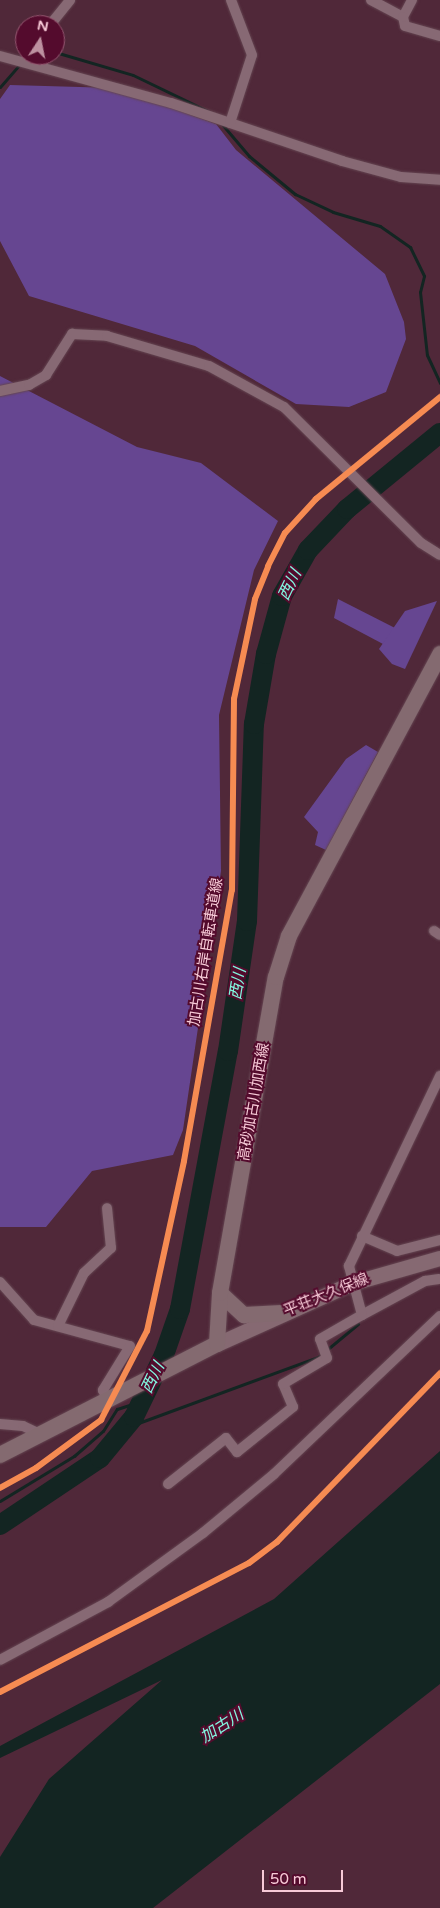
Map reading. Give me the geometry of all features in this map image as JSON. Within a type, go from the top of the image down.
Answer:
[{"type":"main road","name":"高砂加古川加西線","points":[[217,1344],[220,1294],[276,977],[289,936],[440,654]]},
{"type":"main road","name":"平荘大久保線","points":[[217,1344],[352,1283],[440,1258]]},
{"type":"main road","points":[[220,1294],[244,1315],[282,1314]]},
{"type":"main road","points":[[0,1455],[111,1395],[217,1344]]},
{"type":"street","points":[[58,15],[70,0]]},
{"type":"street","points":[[230,123],[252,55],[231,0]]},
{"type":"street","points":[[371,0],[403,17]]},
{"type":"street","points":[[412,0],[403,17],[405,26],[412,30],[440,36]]},
{"type":"street","points":[[0,56],[15,57]]},
{"type":"street","points":[[45,65],[230,123],[342,161],[401,176],[440,180]]},
{"type":"street","points":[[0,392],[30,385],[46,375],[72,334],[106,336],[237,378],[284,407],[384,506],[440,555]]},
{"type":"street","points":[[362,1314],[352,1283],[349,1266],[362,1236],[438,1086],[440,1076]]},
{"type":"street","points":[[58,1326],[84,1273],[111,1248],[107,1208]]},
{"type":"street","points":[[362,1236],[397,1251],[440,1240]]},
{"type":"street","points":[[168,1484],[226,1438],[237,1452],[293,1407],[283,1384],[327,1358],[320,1340],[362,1314],[425,1281],[439,1279]]},
{"type":"street","points":[[0,1282],[26,1316],[130,1346],[103,1390],[111,1395]]},
{"type":"street","points":[[0,1660],[108,1602],[203,1532],[274,1474],[440,1316]]},
{"type":"street","points":[[0,1424],[23,1426],[38,1433]]},
{"type":"shaded area","points":[[10,85],[115,88],[216,124],[236,150],[385,274],[404,322],[406,339],[386,392],[349,407],[296,404],[195,346],[29,296],[0,241],[0,99]]},
{"type":"shaded area","points":[[0,376],[137,447],[201,463],[278,521],[254,570],[219,715],[221,871],[183,1130],[173,1155],[92,1171],[46,1227],[0,1227]]},
{"type":"shaded area","points":[[338,599],[395,628],[383,644],[334,618]]},
{"type":"shaded area","points":[[437,601],[405,669],[392,664],[379,649],[405,611]]},
{"type":"shaded area","points":[[366,745],[378,752],[326,850],[315,845],[318,832],[304,817],[346,759]]},
{"type":"water","name":"加古川","points":[[440,1451],[440,1684],[153,1908],[0,1908],[0,1857],[49,1779],[162,1680],[0,1758],[0,1746],[274,1599]]},
{"type":"waterway","points":[[65,55],[133,75],[214,114]]},
{"type":"waterway","points":[[0,87],[19,65]]},
{"type":"waterway","points":[[221,123],[249,156],[295,194],[333,212],[380,226],[410,247],[424,276],[420,292],[427,355],[440,383]]},
{"type":"waterway","name":"西川","points":[[0,1525],[100,1458],[134,1417],[164,1355],[180,1309],[228,1051],[247,921],[254,724],[266,654],[282,596],[308,550],[347,509],[440,433]]},
{"type":"waterway","points":[[122,1429],[318,1357],[358,1324]]},
{"type":"waterway","points":[[0,1501],[74,1456],[103,1431],[117,1409],[141,1401]]},
{"type":"cycle path","name":"加古川右岸自転車道線","points":[[0,1488],[36,1468],[101,1420],[147,1331],[184,1161],[232,890],[234,699],[255,599],[268,566],[285,533],[316,499],[440,397]]},
{"type":"cycle path","points":[[0,1692],[249,1563],[277,1542],[440,1373]]}]
